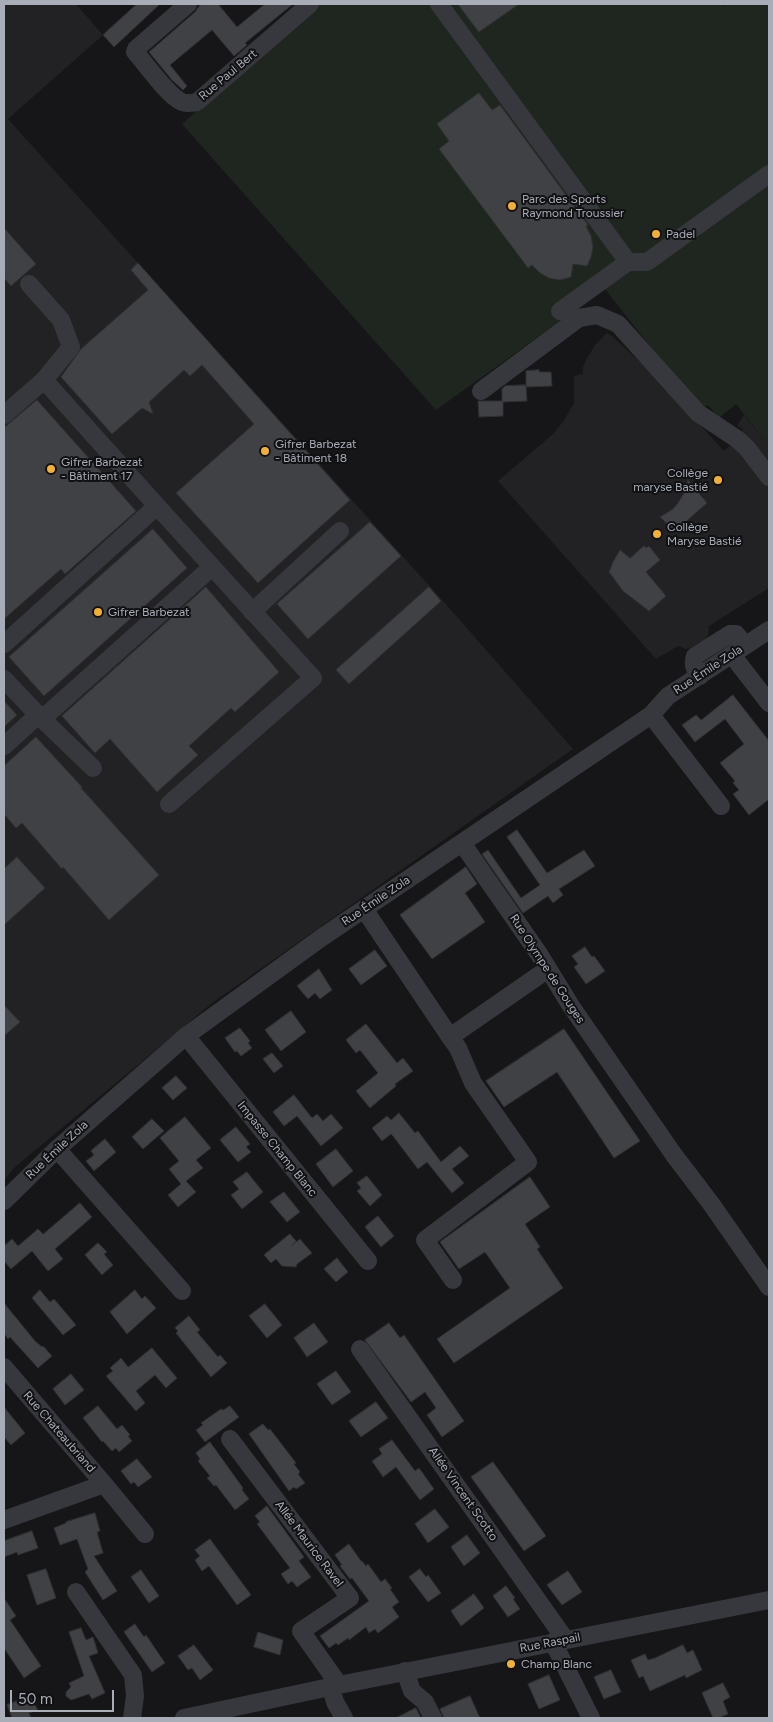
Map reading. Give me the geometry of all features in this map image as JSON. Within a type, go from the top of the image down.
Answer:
[{"type":"street","name":"Rue Paul Bert","points":[[188,4],[136,48],[136,52],[171,94],[188,104],[197,102],[310,4]]},
{"type":"street","points":[[439,4],[628,262]]},
{"type":"street","points":[[560,311],[628,262],[647,262],[769,174]]},
{"type":"street","points":[[4,415],[44,380],[71,347],[62,320],[29,284]]},
{"type":"street","points":[[481,391],[579,318],[597,315],[618,324],[698,414],[737,439],[747,448],[769,477]]},
{"type":"street","points":[[44,380],[312,678],[169,804]]},
{"type":"street","points":[[4,644],[157,506]]},
{"type":"street","points":[[252,612],[340,531]]},
{"type":"street","points":[[4,746],[40,717],[212,567]]},
{"type":"street","name":"Rue Émile Zola","points":[[4,1201],[57,1149],[186,1036],[321,938],[652,715],[668,696],[700,676],[693,662],[695,656],[730,634],[736,634],[739,650],[769,630]]},
{"type":"street","points":[[739,650],[769,703]]},
{"type":"street","points":[[4,679],[93,768]]},
{"type":"street","points":[[652,715],[722,806]]},
{"type":"street","name":"Rue Olympe de Gouges","points":[[462,842],[548,968],[571,1006],[674,1155],[712,1205],[769,1287]]},
{"type":"street","points":[[364,909],[458,1048],[472,1083],[528,1162],[425,1240],[453,1280]]},
{"type":"street","points":[[450,1036],[548,968]]},
{"type":"street","name":"Impasse Champ Blanc","points":[[186,1036],[368,1261]]},
{"type":"street","points":[[57,1149],[182,1291]]},
{"type":"street","name":"Allée Vincent Scotto","points":[[360,1349],[559,1641],[591,1718]]},
{"type":"street","name":"Rue Chateaubriand","points":[[4,1368],[104,1484],[4,1520]]},
{"type":"street","name":"Allée Maurice Ravel","points":[[230,1439],[350,1598],[301,1632],[335,1686]]},
{"type":"street","points":[[104,1484],[145,1534]]},
{"type":"street","points":[[76,1592],[133,1675],[135,1696],[132,1718]]},
{"type":"street","name":"Rue Raspail","points":[[184,1718],[405,1671],[769,1600]]},
{"type":"street","points":[[405,1671],[412,1691],[425,1702],[434,1718]]},
{"type":"street","points":[[335,1686],[335,1702],[344,1718]]},
{"type":"shaded area","points":[[4,4],[76,4],[103,35],[8,119],[444,602],[573,749],[212,1003],[14,1168],[4,1180]]},
{"type":"shaded area","name":"Parc des Sports Raymond Troussier","points":[[319,4],[721,4],[723,6],[727,4],[769,4],[769,446],[736,404],[719,418],[708,405],[700,410],[605,289],[436,410],[182,124]]},
{"type":"shaded area","name":"Collège Maryse Bastié","points":[[607,333],[655,376],[724,451],[737,439],[743,429],[737,426],[744,415],[769,446],[769,588],[709,626],[708,636],[704,640],[686,649],[678,646],[656,659],[498,481],[552,435],[563,422],[574,403],[574,376],[583,374],[583,367],[587,358],[595,345]]},
{"type":"building","points":[[137,4],[160,4],[114,47],[103,35]]},
{"type":"building","points":[[201,4],[218,4],[237,27],[265,4],[293,4],[245,43],[247,45],[234,56],[212,30],[170,65],[187,86],[183,90],[172,80],[149,52],[195,12]]},
{"type":"building","points":[[458,4],[519,4],[479,32]]},
{"type":"building","points":[[479,93],[492,110],[500,105],[588,225],[586,226],[591,236],[593,247],[591,257],[587,266],[573,264],[571,277],[560,280],[549,278],[532,265],[528,268],[439,149],[449,141],[437,124]]},
{"type":"building","points":[[4,228],[36,264],[11,286],[4,278]]},
{"type":"building","name":"Gifrer Barbezat - Bâtiment 18","points":[[138,263],[350,500],[258,583],[176,493],[254,424],[202,365],[190,376],[184,370],[149,402],[153,414],[142,408],[112,434],[61,377],[81,349],[148,290],[131,270]]},
{"type":"building","points":[[539,370],[539,372],[551,372],[552,386],[526,387],[526,371]]},
{"type":"building","points":[[526,385],[527,401],[503,402],[503,416],[479,417],[478,401],[502,401],[502,389],[505,386]]},
{"type":"building","name":"Gifrer Barbezat - Bâtiment 17","points":[[37,400],[136,511],[65,574],[61,569],[4,619],[4,428]]},
{"type":"building","points":[[688,480],[707,503],[675,531],[660,517],[673,509],[678,503],[684,493]]},
{"type":"building","points":[[370,522],[401,556],[308,639],[277,604]]},
{"type":"building","name":"Gifrer Barbezat","points":[[153,529],[187,568],[44,696],[9,657]]},
{"type":"building","points":[[644,546],[646,548],[649,546],[660,560],[646,572],[666,596],[649,611],[623,591],[609,572],[620,550],[630,558]]},
{"type":"building","points":[[206,587],[279,672],[235,712],[231,708],[189,746],[198,755],[157,792],[110,739],[95,753],[62,716]]},
{"type":"building","points":[[429,587],[441,601],[349,684],[336,670]]},
{"type":"building","points":[[733,695],[769,741],[769,799],[749,815],[733,794],[739,790],[733,783],[735,781],[720,763],[744,744],[725,719],[695,742],[682,725],[696,715],[701,720]]},
{"type":"building","points":[[4,701],[17,715],[4,727]]},
{"type":"building","points":[[36,737],[159,875],[109,920],[22,823],[16,828],[4,814],[4,766]]},
{"type":"building","points":[[517,830],[547,873],[584,850],[595,866],[559,889],[563,895],[553,903],[548,896],[523,913],[482,854],[488,850],[521,898],[540,885],[507,837]]},
{"type":"building","points":[[17,857],[45,888],[4,925],[4,869]]},
{"type":"building","points":[[466,867],[477,884],[465,893],[485,922],[432,959],[400,915]]},
{"type":"building","points":[[585,947],[605,971],[586,984],[574,967],[578,964],[572,956]]},
{"type":"building","points":[[375,950],[387,966],[361,985],[349,969]]},
{"type":"building","points":[[319,969],[332,990],[320,999],[315,993],[308,999],[297,986]]},
{"type":"building","points":[[4,1005],[20,1022],[4,1036]]},
{"type":"building","points":[[291,1011],[306,1032],[281,1051],[265,1030]]},
{"type":"building","points":[[366,1024],[397,1063],[403,1058],[413,1071],[395,1084],[396,1086],[370,1108],[356,1091],[378,1073],[360,1050],[356,1053],[346,1040]]},
{"type":"building","points":[[240,1028],[250,1041],[248,1043],[252,1048],[241,1056],[237,1051],[235,1052],[225,1038]]},
{"type":"building","points":[[564,1029],[640,1141],[614,1158],[557,1072],[504,1107],[486,1081]]},
{"type":"building","points":[[272,1053],[283,1066],[274,1073],[263,1059]]},
{"type":"building","points":[[176,1076],[187,1088],[173,1100],[162,1088]]},
{"type":"building","points":[[294,1095],[312,1118],[317,1114],[323,1121],[331,1114],[343,1128],[321,1146],[297,1116],[284,1126],[273,1112]]},
{"type":"building","points":[[399,1113],[415,1133],[418,1131],[441,1162],[460,1146],[469,1156],[452,1169],[464,1183],[452,1193],[427,1162],[418,1169],[391,1134],[382,1141],[372,1128],[387,1116],[391,1120]]},
{"type":"building","points":[[185,1117],[211,1148],[196,1160],[203,1168],[186,1181],[196,1192],[178,1207],[168,1195],[181,1184],[169,1169],[179,1161],[160,1138]]},
{"type":"building","points":[[152,1119],[164,1131],[143,1149],[132,1137]]},
{"type":"building","points":[[236,1127],[250,1144],[246,1147],[251,1152],[238,1162],[220,1140]]},
{"type":"building","points":[[105,1139],[116,1152],[94,1171],[86,1161],[94,1155],[91,1151]]},
{"type":"building","points":[[336,1149],[353,1171],[333,1187],[316,1164]]},
{"type":"building","points":[[247,1172],[263,1192],[242,1209],[231,1195],[239,1189],[233,1182]]},
{"type":"building","points":[[367,1176],[382,1195],[370,1206],[357,1191],[361,1188],[357,1183]]},
{"type":"building","points":[[530,1177],[550,1207],[525,1224],[540,1247],[537,1249],[563,1288],[454,1363],[437,1339],[510,1288],[485,1252],[459,1269],[440,1242]]},
{"type":"building","points":[[284,1192],[300,1212],[287,1222],[270,1202]]},
{"type":"building","points":[[80,1203],[92,1217],[55,1249],[63,1259],[48,1271],[32,1251],[11,1269],[4,1261],[4,1246],[12,1239],[18,1246],[38,1229],[43,1234]]},
{"type":"building","points":[[378,1216],[394,1236],[381,1247],[365,1227]]},
{"type":"building","points":[[290,1234],[296,1241],[291,1246],[300,1239],[312,1253],[297,1264],[296,1267],[282,1266],[276,1259],[271,1263],[264,1255]]},
{"type":"building","points":[[98,1243],[107,1252],[104,1254],[113,1265],[102,1275],[85,1255]]},
{"type":"building","points":[[337,1258],[348,1272],[336,1282],[324,1269]]},
{"type":"building","points":[[40,1290],[50,1302],[54,1299],[76,1325],[63,1335],[32,1298]]},
{"type":"building","points":[[135,1290],[142,1299],[145,1296],[156,1308],[127,1334],[110,1312]]},
{"type":"building","points":[[4,1303],[35,1341],[43,1346],[52,1356],[38,1368],[10,1337],[8,1339],[4,1333]]},
{"type":"building","points":[[265,1304],[282,1325],[267,1338],[249,1316]]},
{"type":"building","points":[[189,1316],[200,1330],[197,1332],[218,1357],[220,1355],[227,1363],[211,1377],[176,1333],[178,1331],[175,1328]]},
{"type":"building","points":[[314,1323],[328,1342],[307,1357],[294,1338]]},
{"type":"building","points":[[389,1323],[400,1338],[404,1335],[464,1421],[442,1437],[427,1415],[436,1408],[425,1392],[411,1402],[365,1340]]},
{"type":"building","points":[[152,1348],[177,1378],[166,1388],[155,1375],[136,1391],[145,1403],[136,1411],[106,1376],[113,1371],[110,1368],[121,1358],[128,1367]]},
{"type":"building","points":[[336,1371],[351,1392],[332,1405],[317,1384]]},
{"type":"building","points":[[71,1374],[84,1390],[65,1405],[53,1389]]},
{"type":"building","points":[[376,1402],[388,1418],[361,1437],[349,1421]]},
{"type":"building","points":[[98,1406],[117,1429],[122,1425],[130,1435],[128,1436],[132,1441],[119,1452],[116,1448],[112,1451],[102,1442],[83,1418]]},
{"type":"building","points":[[230,1406],[239,1417],[205,1442],[196,1430],[203,1425],[201,1423],[221,1409],[223,1410]]},
{"type":"building","points":[[4,1407],[25,1433],[11,1445],[4,1437]]},
{"type":"building","points":[[263,1424],[268,1430],[270,1429],[296,1463],[294,1464],[300,1472],[298,1474],[305,1483],[296,1489],[294,1487],[289,1491],[249,1434]]},
{"type":"building","points":[[392,1440],[415,1471],[419,1468],[434,1489],[420,1500],[396,1467],[383,1477],[372,1461],[382,1454],[379,1449]]},
{"type":"building","points":[[210,1442],[249,1499],[235,1510],[216,1485],[214,1486],[207,1478],[210,1476],[198,1461],[200,1459],[196,1453]]},
{"type":"building","points":[[137,1459],[152,1477],[138,1487],[134,1482],[131,1484],[121,1471]]},
{"type":"building","points":[[493,1462],[546,1536],[524,1551],[471,1477]]},
{"type":"building","points":[[267,1506],[304,1557],[299,1561],[311,1577],[297,1587],[292,1581],[288,1584],[281,1574],[290,1568],[257,1524],[260,1522],[255,1516]]},
{"type":"building","points":[[435,1509],[449,1527],[428,1543],[415,1524]]},
{"type":"building","points":[[95,1513],[100,1531],[97,1532],[103,1553],[94,1556],[117,1591],[103,1600],[85,1572],[88,1569],[77,1539],[60,1545],[54,1528],[66,1522]]},
{"type":"building","points":[[32,1531],[38,1548],[18,1555],[17,1552],[4,1557],[4,1541]]},
{"type":"building","points":[[467,1535],[480,1553],[464,1566],[451,1547]]},
{"type":"building","points":[[210,1539],[251,1595],[237,1605],[209,1566],[202,1571],[195,1560],[200,1556],[195,1550]]},
{"type":"building","points":[[349,1544],[361,1561],[366,1566],[368,1564],[381,1582],[385,1579],[392,1588],[390,1589],[399,1602],[392,1607],[399,1617],[378,1633],[375,1629],[369,1633],[366,1627],[349,1640],[348,1638],[338,1645],[336,1643],[329,1648],[320,1636],[369,1601],[352,1578],[350,1579],[340,1566],[342,1565],[335,1555]]},
{"type":"building","points":[[46,1569],[56,1598],[37,1605],[27,1575]]},
{"type":"building","points":[[420,1569],[426,1577],[428,1575],[441,1593],[428,1602],[409,1577]]},
{"type":"building","points":[[141,1570],[159,1596],[149,1603],[131,1577]]},
{"type":"building","points":[[568,1571],[582,1592],[562,1605],[547,1585]]},
{"type":"building","points":[[506,1586],[520,1609],[508,1617],[493,1596]]},
{"type":"building","points":[[474,1594],[484,1608],[461,1626],[451,1611]]},
{"type":"building","points":[[4,1598],[16,1616],[10,1620],[41,1666],[24,1678],[4,1648]]},
{"type":"building","points":[[135,1624],[144,1637],[146,1635],[165,1663],[152,1672],[124,1632]]},
{"type":"building","points":[[81,1628],[86,1640],[93,1637],[98,1653],[89,1656],[105,1693],[92,1699],[89,1694],[71,1700],[66,1696],[66,1692],[71,1687],[69,1683],[84,1676],[69,1632]]},
{"type":"building","points":[[258,1632],[283,1640],[280,1655],[254,1647]]},
{"type":"building","points":[[194,1645],[213,1670],[200,1680],[192,1668],[188,1670],[178,1656]]},
{"type":"building","points":[[683,1645],[687,1653],[693,1650],[702,1670],[686,1678],[685,1675],[650,1691],[643,1676],[639,1678],[631,1660],[645,1654],[648,1660],[655,1658]]},
{"type":"building","points":[[611,1670],[621,1692],[604,1699],[594,1677]]},
{"type":"building","points":[[549,1675],[560,1700],[539,1709],[528,1684]]},
{"type":"building","points":[[723,1683],[730,1697],[723,1701],[728,1714],[713,1718],[702,1693]]},
{"type":"building","points":[[29,1696],[38,1710],[29,1713],[31,1718],[12,1718],[7,1705]]},
{"type":"building","points":[[470,1696],[480,1718],[444,1718],[440,1709]]},
{"type":"building","points":[[416,1708],[421,1718],[396,1718]]},
{"type":"place","name":"Parc des Sports Raymond Troussier","points":[[512,206]]},
{"type":"place","name":"Padel","points":[[656,234]]},
{"type":"place","name":"Gifrer Barbezat - Bâtiment 18","points":[[265,451]]},
{"type":"place","name":"Gifrer Barbezat - Bâtiment 17","points":[[51,469]]},
{"type":"place","name":"Collège maryse Bastié","points":[[718,480]]},
{"type":"place","name":"Collège Maryse Bastié","points":[[657,534]]},
{"type":"place","name":"Gifrer Barbezat","points":[[98,612]]},
{"type":"place","name":"Champ Blanc","points":[[511,1664]]}]
